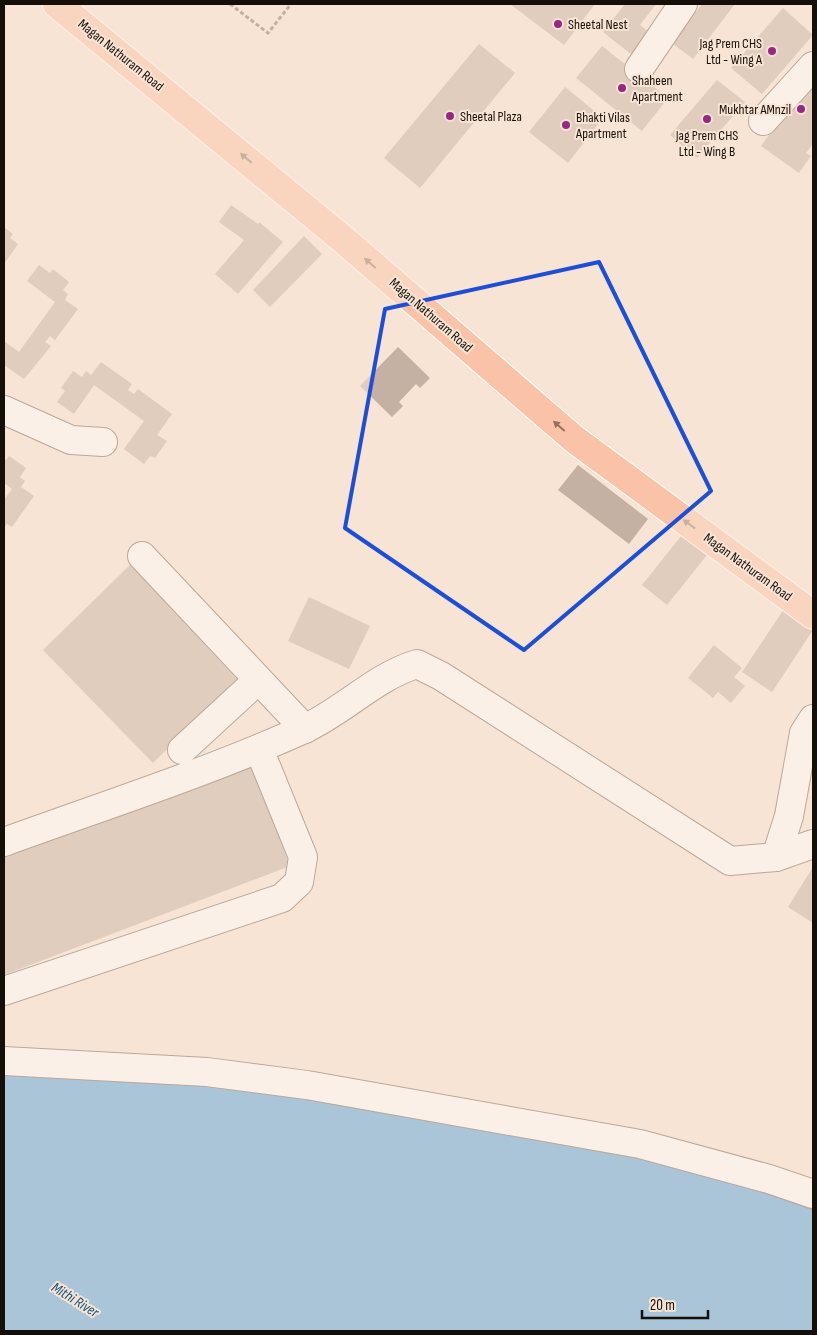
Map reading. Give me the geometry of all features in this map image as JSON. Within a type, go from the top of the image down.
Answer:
[{"type":"main road","name":"Magan Nathuram Road","points":[[57,4],[345,241],[574,439],[813,615]]},
{"type":"street","points":[[639,69],[683,4]]},
{"type":"street","points":[[763,121],[813,66]]},
{"type":"street","points":[[4,410],[71,440],[103,442]]},
{"type":"street","points":[[142,556],[305,729]]},
{"type":"street","points":[[4,842],[259,749],[305,729],[398,670],[417,664],[441,676],[703,845],[730,860],[776,857],[813,844]]},
{"type":"street","points":[[182,750],[258,680]]},
{"type":"street","points":[[776,857],[789,816],[804,733],[813,719]]},
{"type":"street","points":[[4,991],[282,898],[300,882],[303,857],[259,749]]},
{"type":"street","points":[[4,1061],[207,1072],[307,1085],[640,1144],[769,1179],[813,1194]]},
{"type":"path","points":[[230,4],[268,33],[291,4]]},
{"type":"highlighted area","points":[[599,262],[711,491],[524,650],[345,528],[385,309]]},
{"type":"water","name":"Mithi River","points":[[4,1070],[266,1085],[636,1148],[813,1210],[813,1331],[4,1331]]},
{"type":"building","name":"Sheetal Nest","points":[[510,4],[595,4],[564,45]]},
{"type":"building","points":[[625,4],[656,4],[640,25],[649,32],[632,55],[603,32]]},
{"type":"building","points":[[702,4],[735,4],[693,59],[672,43]]},
{"type":"building","name":"Jag Prem CHS Ltd - Wing A","points":[[783,8],[813,35],[762,94],[731,68]]},
{"type":"building","name":"Sheetal Plaza","points":[[479,44],[515,73],[420,188],[384,158]]},
{"type":"building","name":"Shaheen Apartment","points":[[602,46],[668,98],[642,131],[576,78]]},
{"type":"building","name":"Mukhtar AMnzil","points":[[813,74],[813,144],[806,153],[811,156],[799,173],[761,146]]},
{"type":"building","name":"Jag Prem CHS Ltd - Wing B","points":[[717,80],[745,102],[697,158],[670,135]]},
{"type":"building","name":"Bhakti Vilas Apartment","points":[[565,87],[603,118],[568,163],[529,132]]},
{"type":"building","points":[[231,205],[258,224],[259,222],[283,242],[238,294],[215,274],[244,240],[219,222]]},
{"type":"building","points":[[4,227],[13,234],[10,238],[18,244],[4,264]]},
{"type":"building","points":[[304,236],[322,254],[270,307],[253,290]]},
{"type":"building","points":[[39,265],[50,273],[53,269],[69,282],[63,290],[68,294],[65,300],[78,309],[55,340],[50,336],[45,342],[51,346],[24,379],[4,365],[4,341],[19,352],[55,302],[27,281]]},
{"type":"building","points":[[398,347],[430,378],[420,388],[416,384],[399,402],[403,406],[392,417],[360,386]]},
{"type":"building","points":[[101,362],[132,384],[128,390],[134,394],[138,389],[172,414],[157,435],[167,441],[155,458],[150,456],[144,464],[124,449],[144,421],[94,385],[74,414],[57,402],[65,391],[61,388],[73,371],[82,377],[86,371],[91,375]]},
{"type":"building","points":[[9,456],[26,468],[20,477],[25,481],[21,487],[34,496],[12,527],[7,524],[4,528],[4,500],[12,489],[4,483],[4,458],[6,460]]},
{"type":"building","points":[[578,465],[648,519],[629,544],[558,490]]},
{"type":"building","points":[[682,535],[707,555],[667,605],[642,585]]},
{"type":"building","points":[[132,563],[242,675],[153,763],[43,650]]},
{"type":"building","points":[[309,597],[370,626],[349,669],[288,641]]},
{"type":"building","points":[[784,609],[813,630],[772,692],[742,672]]},
{"type":"building","points":[[714,645],[742,668],[734,677],[745,686],[731,703],[718,692],[713,698],[688,678]]},
{"type":"building","points":[[248,755],[290,866],[4,975],[4,848]]},
{"type":"building","points":[[813,867],[813,923],[788,907]]},
{"type":"place","name":"Sheetal Nest","points":[[558,24]]},
{"type":"place","name":"Jag Prem CHS Ltd - Wing A","points":[[772,51]]},
{"type":"place","name":"Shaheen Apartment","points":[[622,88]]},
{"type":"place","name":"Mukhtar AMnzil","points":[[801,109]]},
{"type":"place","name":"Sheetal Plaza","points":[[450,116]]},
{"type":"place","name":"Jag Prem CHS Ltd - Wing B","points":[[707,119]]},
{"type":"place","name":"Bhakti Vilas Apartment","points":[[566,125]]}]
